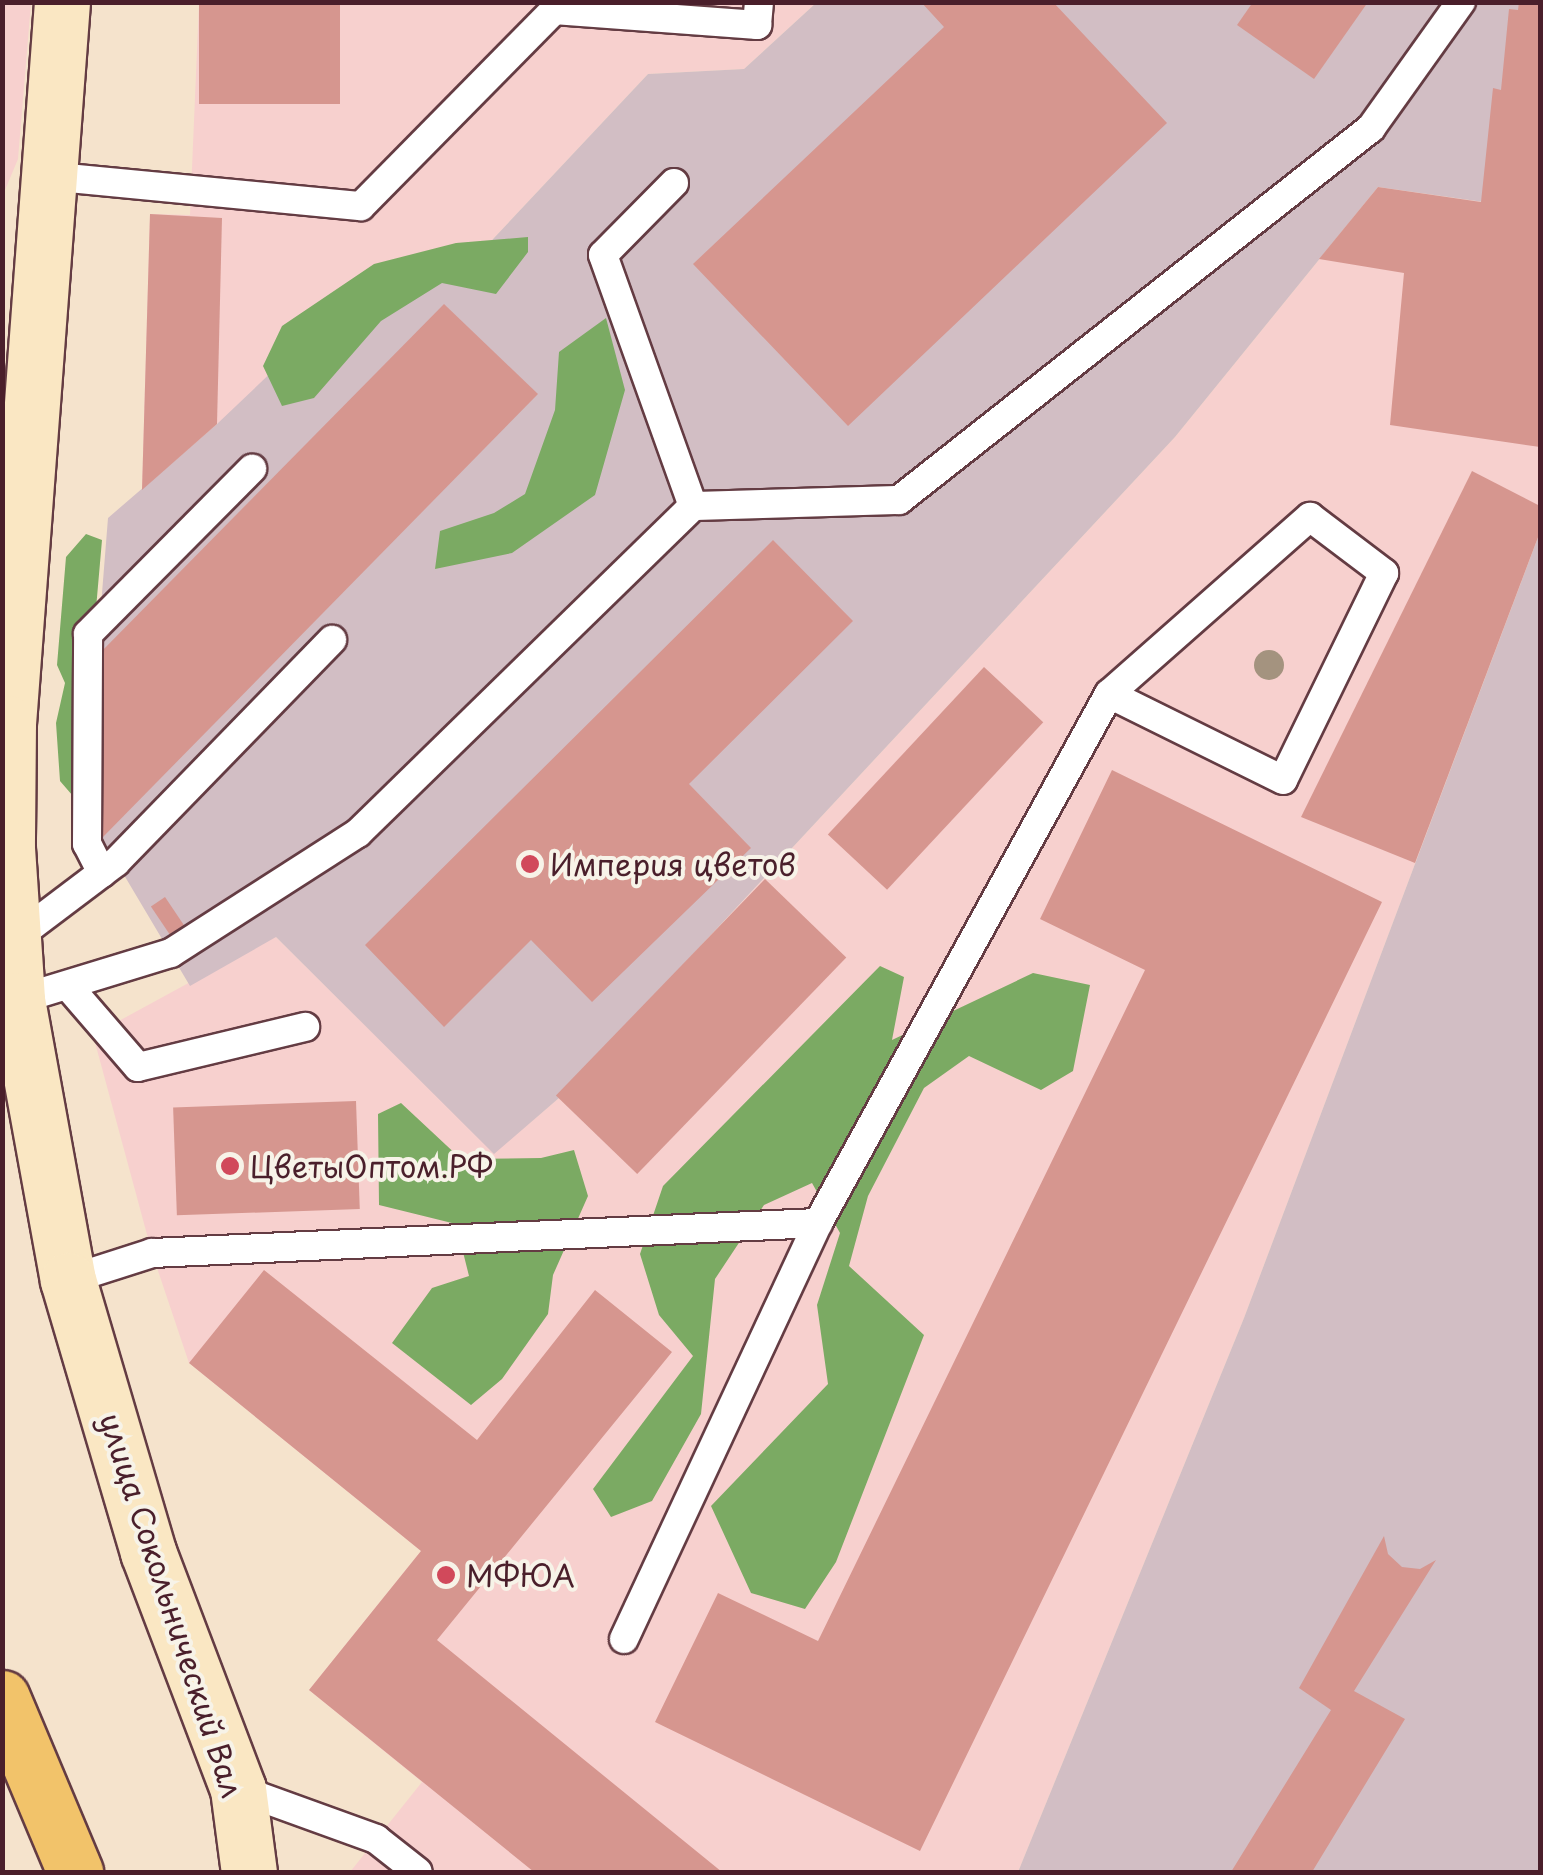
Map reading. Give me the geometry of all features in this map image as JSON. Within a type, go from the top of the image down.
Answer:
[{"type":"main road","name":"улица Сокольнический Вал","points":[[62,2],[8,724],[6,848],[13,940],[42,993],[68,1280],[148,1552],[238,1789],[249,1872]]},
{"type":"main road","points":[[2,242],[22,221],[47,176]]},
{"type":"main road","points":[[2,396],[29,448]]},
{"type":"main road","points":[[2,1698],[75,1872]]},
{"type":"lane","points":[[47,176],[361,206],[554,10],[757,25],[759,2]]},
{"type":"lane","points":[[42,993],[170,954],[358,833],[694,506],[899,500],[1371,128],[1462,2]]},
{"type":"lane","points":[[674,183],[603,255],[694,506]]},
{"type":"lane","points":[[102,873],[87,844],[88,634],[252,469]]},
{"type":"lane","points":[[624,1638],[818,1224],[1109,694],[1310,517],[1384,573],[1283,780],[1109,694]]},
{"type":"lane","points":[[13,940],[102,873],[332,640]]},
{"type":"lane","points":[[42,993],[138,1067],[304,1027]]},
{"type":"lane","points":[[68,1280],[152,1253],[818,1224]]},
{"type":"lane","points":[[238,1789],[376,1839],[418,1872]]},
{"type":"shaded area","points":[[3,2],[31,3],[18,159],[3,195]]},
{"type":"shaded area","points":[[199,3],[816,3],[744,69],[648,74],[477,256],[217,424],[142,490],[150,214],[190,215]]},
{"type":"shaded area","points":[[816,3],[1540,3],[1540,210],[1378,187],[1175,437],[559,1098],[494,1154],[276,937],[190,986],[102,838],[97,656],[108,518],[217,424],[361,287],[477,256],[648,74],[744,69]]},
{"type":"shaded area","points":[[1378,187],[1540,210],[1540,532],[1244,1318],[1018,1872],[350,1872],[422,1782],[309,1690],[421,1551],[189,1363],[152,1253],[93,1035],[275,936],[494,1153],[559,1098],[1175,437]]},
{"type":"shaded area","points":[[1540,532],[1540,1872],[1018,1872],[1244,1318]]},
{"type":"green space","points":[[528,237],[528,252],[496,294],[442,283],[381,321],[314,398],[282,406],[263,366],[282,326],[374,264],[456,243]]},
{"type":"green space","points":[[606,318],[625,390],[595,495],[512,553],[435,569],[440,531],[494,513],[525,494],[555,410],[559,352]]},
{"type":"green space","points":[[86,534],[102,540],[79,803],[60,781],[56,723],[65,683],[57,665],[66,557]]},
{"type":"green space","points":[[880,966],[904,977],[892,1040],[1033,973],[1090,985],[1073,1071],[1041,1090],[969,1056],[924,1088],[868,1196],[849,1266],[924,1335],[836,1562],[805,1609],[751,1593],[711,1506],[828,1384],[817,1305],[840,1233],[812,1183],[764,1205],[715,1279],[701,1414],[652,1501],[611,1517],[593,1489],[693,1356],[659,1315],[640,1254],[663,1186]]},
{"type":"green space","points":[[401,1103],[461,1159],[541,1158],[574,1150],[588,1196],[553,1275],[548,1314],[502,1379],[471,1405],[392,1343],[432,1288],[469,1276],[456,1224],[379,1205],[378,1114]]},
{"type":"building","points":[[199,2],[340,2],[340,104],[199,104]]},
{"type":"building","points":[[921,2],[1053,2],[1167,123],[848,426],[693,264],[944,27]]},
{"type":"building","points":[[1253,2],[1368,2],[1314,79],[1237,25]]},
{"type":"building","points":[[1519,2],[1540,2],[1540,447],[1390,425],[1404,273],[1319,259],[1378,187],[1481,202],[1493,88],[1501,90],[1509,9],[1518,10]]},
{"type":"building","points":[[150,214],[222,218],[217,424],[142,490]]},
{"type":"building","points":[[444,304],[538,394],[102,838],[97,656]]},
{"type":"building","points":[[1472,471],[1540,506],[1540,532],[1415,863],[1301,817]]},
{"type":"building","points":[[773,540],[853,621],[689,784],[751,848],[592,1002],[531,940],[444,1027],[365,945]]},
{"type":"building","points":[[984,667],[1043,722],[887,890],[828,834]]},
{"type":"building","points":[[1112,770],[1382,902],[920,1851],[655,1722],[718,1593],[818,1641],[1145,970],[1040,919]]},
{"type":"building","points":[[765,879],[846,957],[637,1174],[556,1096]]},
{"type":"building","points":[[165,897],[187,930],[173,940],[151,907]]},
{"type":"building","points":[[356,1101],[360,1209],[177,1215],[173,1107]]},
{"type":"building","name":"МФЮА","points":[[264,1270],[477,1440],[595,1290],[672,1352],[437,1640],[722,1872],[534,1872],[309,1690],[421,1551],[189,1363]]},
{"type":"building","points":[[1384,1536],[1388,1554],[1402,1567],[1420,1569],[1436,1560],[1354,1691],[1405,1719],[1312,1872],[1231,1872],[1331,1710],[1299,1688]]},
{"type":"place","name":"Империя цветов","points":[[530,864]]},
{"type":"place","name":"ЦветыОптом.РФ","points":[[230,1166]]},
{"type":"place","name":"МФЮА","points":[[446,1575]]}]
